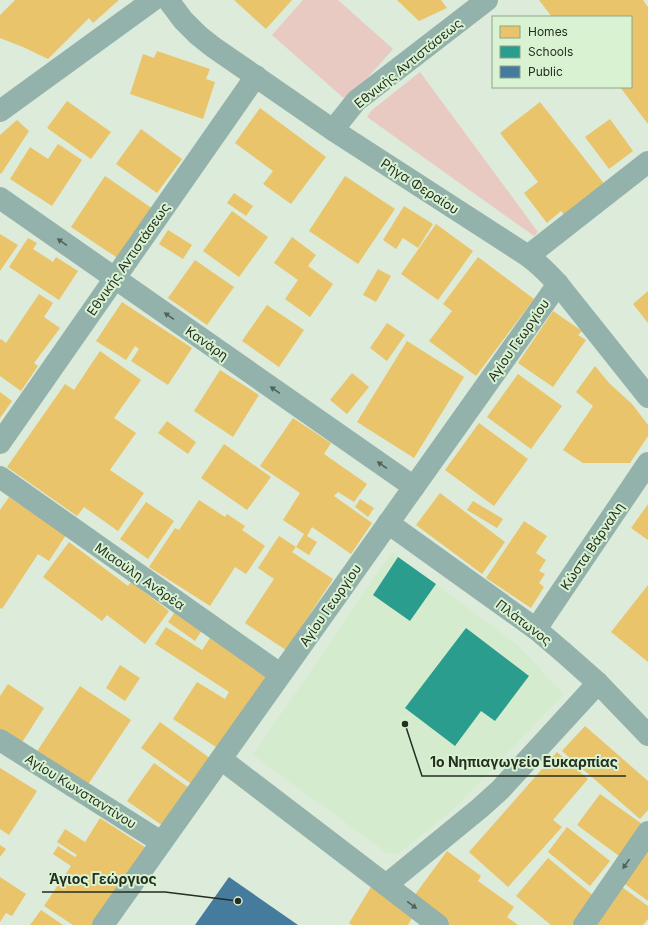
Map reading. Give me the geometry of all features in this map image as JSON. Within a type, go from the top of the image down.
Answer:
[{"type":"street","points":[[0,111],[153,0]]},
{"type":"street","name":"Ρήγα Φεραίου","points":[[168,0],[183,20],[213,47],[333,130],[539,264],[558,284],[648,397]]},
{"type":"street","name":"Εθνικής Αντιστάσεως","points":[[333,130],[356,101],[487,0]]},
{"type":"street","name":"Εθνικής Αντιστάσεως","points":[[0,443],[256,76]]},
{"type":"street","points":[[528,256],[648,162]]},
{"type":"street","name":"Κανάρη","points":[[0,198],[414,487]]},
{"type":"street","name":"Αγίου Γεωργίου","points":[[103,925],[558,284]]},
{"type":"street","name":"Κώστα Βάρναλη","points":[[536,629],[648,463]]},
{"type":"street","name":"Μιαούλη Ανδρέα","points":[[0,477],[280,674]]},
{"type":"street","name":"Πλάτωνος","points":[[388,523],[536,629],[598,683],[648,735]]},
{"type":"street","points":[[386,886],[495,794],[598,683]]},
{"type":"street","name":"Αγίου Κωνσταντίνου","points":[[0,740],[161,842]]},
{"type":"street","points":[[221,759],[438,925]]},
{"type":"street","points":[[584,925],[648,832]]},
{"type":"shaded area","points":[[303,0],[338,0],[393,49],[347,101],[272,35]]},
{"type":"shaded area","points":[[420,72],[538,232],[534,236],[367,117],[372,110]]},
{"type":"shaded area","points":[[392,552],[516,644],[564,694],[457,806],[397,854],[387,853],[253,755]]},
{"type":"building: Homes","points":[[15,0],[119,0],[93,23],[89,18],[48,59],[0,38],[0,15]]},
{"type":"building: Homes","points":[[234,0],[292,0],[266,29]]},
{"type":"building: Homes","points":[[397,0],[441,0],[447,8],[419,21]]},
{"type":"building: Homes","points":[[539,0],[643,0],[648,7],[648,124],[621,88],[632,88],[632,16],[551,16]]},
{"type":"building: Homes","points":[[157,51],[210,69],[206,79],[215,82],[203,119],[130,94],[143,54],[154,58]]},
{"type":"building: Homes","points":[[67,101],[111,132],[91,159],[47,128]]},
{"type":"building: Homes","points":[[540,102],[606,186],[566,217],[561,211],[547,223],[524,193],[538,182],[500,133]]},
{"type":"building: Homes","points":[[260,108],[326,157],[291,204],[263,184],[273,171],[235,143]]},
{"type":"building: Homes","points":[[610,119],[633,151],[609,169],[585,137]]},
{"type":"building: Homes","points":[[17,120],[29,131],[1,174],[0,135]]},
{"type":"building: Homes","points":[[141,129],[182,159],[157,193],[116,164]]},
{"type":"building: Homes","points":[[58,144],[82,160],[52,206],[10,179],[30,147],[48,159]]},
{"type":"building: Homes","points":[[105,176],[156,211],[122,261],[71,227]]},
{"type":"building: Homes","points":[[345,176],[395,209],[358,264],[309,231]]},
{"type":"building: Homes","points":[[234,193],[253,206],[246,216],[227,203]]},
{"type":"building: Homes","points":[[404,206],[433,224],[418,248],[403,238],[396,249],[383,240]]},
{"type":"building: Homes","points":[[232,211],[268,237],[239,277],[203,251]]},
{"type":"building: Homes","points":[[436,224],[473,251],[438,300],[401,274]]},
{"type":"building: Homes","points":[[168,230],[192,245],[183,259],[159,244]]},
{"type":"building: Homes","points":[[0,234],[18,245],[0,271]]},
{"type":"building: Homes","points":[[292,237],[316,255],[308,266],[333,284],[310,317],[285,299],[298,280],[274,263]]},
{"type":"building: Homes","points":[[28,238],[37,243],[33,249],[53,262],[56,257],[78,271],[59,300],[9,267]]},
{"type":"building: Homes","points":[[478,257],[534,299],[476,376],[429,341],[452,311],[443,304]]},
{"type":"building: Homes","points":[[195,260],[234,287],[207,325],[168,298]]},
{"type":"building: Homes","points":[[378,269],[391,276],[376,302],[363,295]]},
{"type":"building: Homes","points":[[648,291],[648,323],[633,304]]},
{"type":"building: Homes","points":[[39,294],[53,303],[44,317],[60,328],[34,363],[38,366],[21,391],[0,376],[0,340],[1,339],[6,343]]},
{"type":"building: Homes","points":[[122,302],[192,348],[168,385],[131,361],[139,349],[135,346],[126,360],[96,341]]},
{"type":"building: Homes","points":[[267,305],[304,330],[279,367],[242,341]]},
{"type":"building: Homes","points":[[553,311],[582,331],[578,335],[586,340],[553,387],[518,363]]},
{"type":"building: Homes","points":[[387,323],[405,335],[387,361],[370,348]]},
{"type":"building: Homes","points":[[407,341],[464,377],[414,458],[357,422]]},
{"type":"building: Homes","points":[[100,351],[141,380],[114,418],[136,433],[110,470],[144,493],[118,531],[84,507],[77,516],[7,467],[65,384],[74,390]]},
{"type":"building: Homes","points":[[595,366],[609,383],[632,404],[648,425],[648,436],[630,463],[583,463],[563,450],[593,406],[576,392]]},
{"type":"building: Homes","points":[[220,370],[259,395],[233,437],[194,411]]},
{"type":"building: Homes","points":[[352,373],[369,387],[347,414],[330,400]]},
{"type":"building: Homes","points":[[518,374],[562,406],[531,449],[487,417]]},
{"type":"building: Homes","points":[[0,392],[12,401],[0,418]]},
{"type":"building: Homes","points":[[293,418],[331,443],[324,454],[367,484],[354,502],[338,492],[334,496],[372,523],[351,554],[312,527],[307,536],[317,542],[309,555],[296,547],[304,534],[283,520],[300,493],[260,466]]},
{"type":"building: Homes","points":[[167,421],[196,442],[188,454],[158,433]]},
{"type":"building: Homes","points":[[479,423],[528,459],[494,506],[445,470]]},
{"type":"building: Homes","points":[[224,444],[271,477],[247,510],[201,478]]},
{"type":"building: Homes","points":[[440,493],[505,542],[482,574],[416,525]]},
{"type":"building: Homes","points":[[9,497],[66,535],[49,561],[38,554],[2,609],[0,608],[0,510]]},
{"type":"building: Homes","points":[[360,499],[374,508],[368,517],[355,507]]},
{"type":"building: Homes","points":[[199,500],[225,517],[227,514],[245,526],[242,530],[265,546],[246,574],[235,567],[210,606],[149,567],[175,528],[179,530]]},
{"type":"building: Homes","points":[[473,501],[503,519],[497,528],[467,510]]},
{"type":"building: Homes","points":[[146,502],[174,521],[148,559],[120,539]]},
{"type":"building: Homes","points":[[648,504],[648,540],[631,528]]},
{"type":"building: Homes","points":[[524,521],[547,536],[536,553],[546,560],[539,571],[545,574],[539,583],[544,587],[531,608],[486,578]]},
{"type":"building: Homes","points":[[279,536],[296,547],[292,552],[333,579],[286,650],[245,623],[274,579],[258,568]]},
{"type":"building: Homes","points":[[69,542],[128,586],[131,582],[169,611],[145,644],[107,615],[102,621],[43,577]]},
{"type":"building: Homes","points":[[648,585],[648,662],[611,632]]},
{"type":"building: Homes","points":[[175,612],[202,630],[195,641],[168,622]]},
{"type":"building: Homes","points":[[166,627],[202,650],[210,638],[274,679],[219,749],[173,719],[197,682],[225,699],[229,692],[155,644]]},
{"type":"building: Homes","points":[[120,665],[140,678],[125,701],[106,688]]},
{"type":"building: Homes","points":[[8,684],[44,708],[21,744],[0,730],[0,696]]},
{"type":"building: Homes","points":[[80,686],[131,720],[87,786],[36,753]]},
{"type":"building: Homes","points":[[160,722],[211,759],[193,785],[141,748]]},
{"type":"building: Homes","points":[[585,726],[648,781],[648,810],[640,819],[562,751]]},
{"type":"building: Homes","points":[[557,752],[588,779],[553,820],[562,827],[508,887],[469,852]]},
{"type":"building: Homes","points":[[154,763],[192,790],[166,828],[127,801]]},
{"type":"building: Homes","points":[[0,768],[37,791],[9,835],[0,829]]},
{"type":"building: Homes","points":[[600,794],[642,824],[619,856],[577,825]]},
{"type":"building: Homes","points":[[100,818],[151,851],[101,925],[73,925],[44,906],[71,866],[53,854],[58,846],[75,857],[77,855],[57,842],[65,829],[85,842]]},
{"type":"building: Homes","points":[[567,827],[610,861],[590,886],[548,852]]},
{"type":"building: Homes","points":[[648,838],[648,901],[618,879]]},
{"type":"building: Homes","points":[[0,845],[6,849],[0,857]]},
{"type":"building: Homes","points":[[447,851],[481,876],[478,881],[514,907],[507,917],[518,925],[446,925],[449,921],[414,896]]},
{"type":"building: Homes","points":[[548,858],[595,897],[572,925],[551,925],[516,896]]},
{"type":"building: Homes","points":[[0,877],[26,894],[12,916],[6,913],[0,922]]},
{"type":"building: Homes","points":[[371,887],[414,914],[408,925],[352,925],[349,923]]},
{"type":"building: Homes","points":[[622,887],[648,906],[648,919],[643,925],[595,925]]},
{"type":"building: Homes","points":[[41,910],[63,925],[30,925]]},
{"type":"building: Schools","points":[[398,557],[436,584],[410,621],[373,595]]},
{"type":"building: Schools","points":[[466,628],[529,676],[495,721],[481,711],[455,746],[405,708]]},
{"type":"building: Public","points":[[229,877],[298,925],[195,925]]},
{"type":"place","name":"1ο Νηπιαγωγείο Ευκαρπίας","points":[[405,724]]},
{"type":"place","name":"Άγιος Γεώργιος","points":[[238,901]]}]
